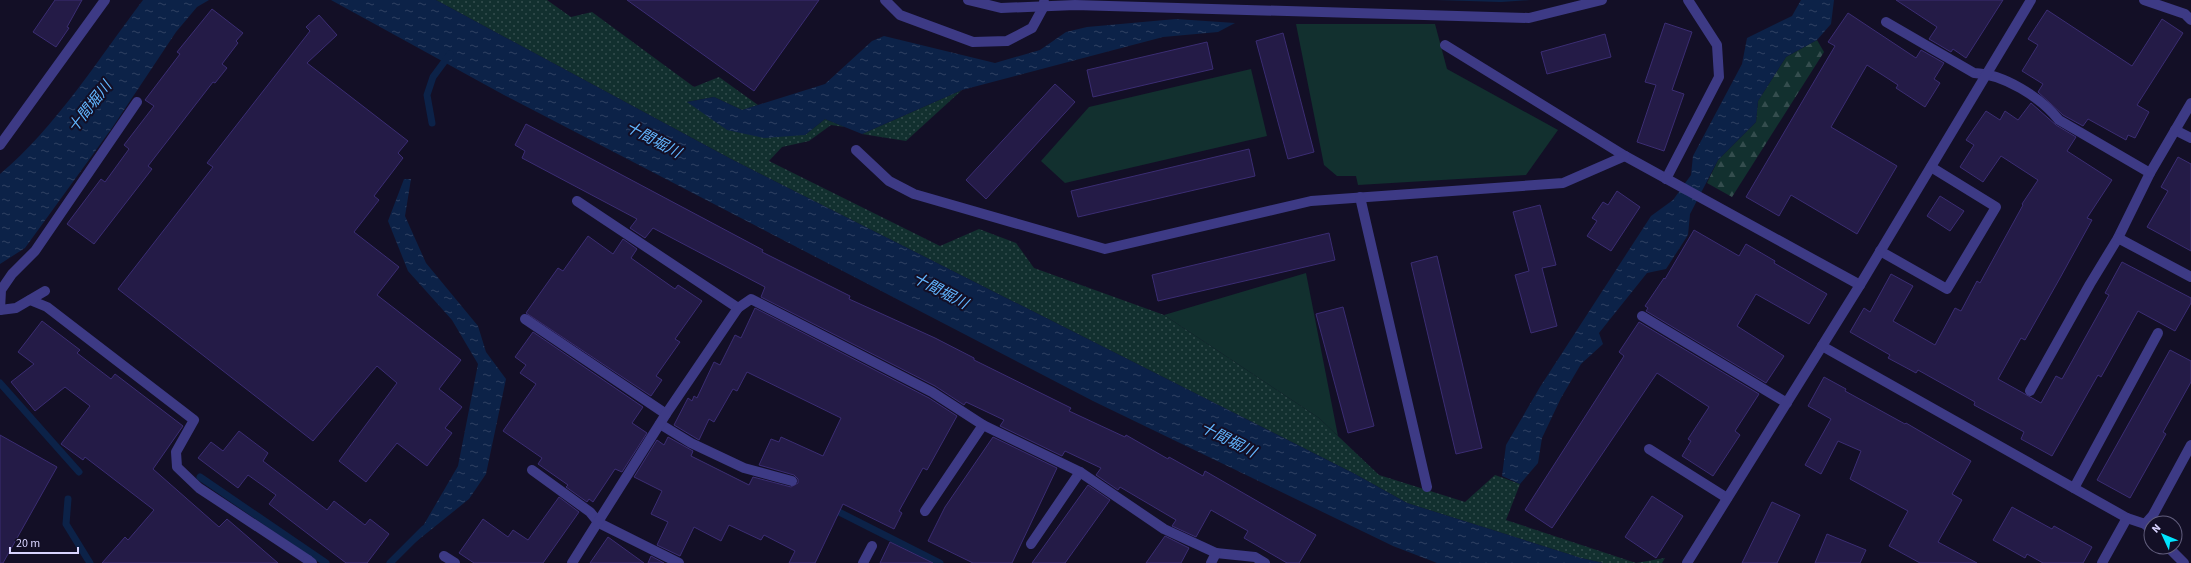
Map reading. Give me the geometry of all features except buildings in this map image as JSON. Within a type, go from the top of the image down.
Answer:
[{"type":"street","points":[[0,145],[106,0]]},
{"type":"street","points":[[885,0],[900,15],[974,42],[1007,41],[1032,28],[1044,3]]},
{"type":"street","points":[[968,0],[1001,8],[1044,3],[1529,18],[1602,0]]},
{"type":"street","points":[[1666,179],[1719,77],[1717,45],[1688,0]]},
{"type":"street","points":[[1687,563],[1860,285],[2031,0]]},
{"type":"street","points":[[2144,0],[2185,14],[2191,20]]},
{"type":"street","points":[[1886,22],[1974,73],[1987,73],[2000,77],[2048,106],[2059,120],[2150,173]]},
{"type":"street","points":[[1445,46],[1625,156],[1860,285]]},
{"type":"street","points":[[45,291],[16,308],[0,310],[1,290],[12,274],[35,251],[137,102]]},
{"type":"street","points":[[2030,391],[2090,284],[2118,238],[2150,173],[2191,103]]},
{"type":"street","points":[[2175,130],[2191,138]]},
{"type":"street","points":[[856,150],[889,181],[914,194],[1105,249],[1311,201],[1563,183],[1625,156]]},
{"type":"street","points":[[1880,251],[1947,289],[1996,207],[1931,167]]},
{"type":"street","points":[[1360,197],[1427,487]]},
{"type":"street","points":[[577,201],[738,308]]},
{"type":"street","points":[[2118,238],[2191,277]]},
{"type":"street","points":[[572,563],[666,414],[738,308],[751,299],[932,392],[983,425],[1080,472],[1164,529],[1216,553],[1256,557],[1265,563]]},
{"type":"street","points":[[30,300],[47,307],[194,420],[176,452],[177,467],[199,488],[310,562]]},
{"type":"street","points":[[1642,316],[1787,403]]},
{"type":"street","points":[[525,319],[666,414]]},
{"type":"street","points":[[2074,488],[2158,333]]},
{"type":"street","points":[[1822,346],[2126,518],[2143,525]]},
{"type":"street","points":[[660,424],[691,443],[744,468],[792,481]]},
{"type":"street","points":[[925,511],[983,425]]},
{"type":"street","points":[[2153,515],[2191,445]]},
{"type":"street","points":[[1649,449],[1727,498]]},
{"type":"street","points":[[532,470],[590,512],[599,522],[679,563]]},
{"type":"street","points":[[1031,544],[1080,472]]},
{"type":"street","points":[[2102,563],[2126,518]]},
{"type":"street","points":[[863,563],[872,546]]},
{"type":"street","points":[[1211,563],[1216,553]]},
{"type":"street","points":[[2176,555],[2184,563]]},
{"type":"street","points":[[444,556],[455,563]]},
{"type":"green space","points":[[436,0],[547,0],[571,17],[592,12],[694,87],[719,77],[758,105],[742,110],[714,97],[687,102],[805,135],[825,119],[845,127],[831,125],[809,141],[782,147],[769,161],[940,246],[979,229],[1016,243],[1034,268],[1164,315],[1319,418],[1379,475],[1465,502],[1495,475],[1520,484],[1506,520],[1636,563],[1603,563],[1581,558],[1407,503],[1355,474],[731,159]]},
{"type":"green space","points":[[1296,24],[1435,24],[1447,69],[1558,130],[1526,175],[1358,185],[1356,176],[1337,176],[1324,165]]},
{"type":"green space","points":[[1817,40],[1824,52],[1732,197],[1707,183],[1718,160],[1756,122],[1758,101],[1786,57]]},
{"type":"green space","points":[[1251,69],[1267,136],[1065,183],[1041,161],[1089,107]]},
{"type":"green space","points":[[962,90],[906,141],[862,134]]},
{"type":"green space","points":[[1306,273],[1338,436],[1319,418],[1164,315]]},
{"type":"green space","points":[[1665,558],[1662,563],[1636,563]]},
{"type":"water","name":"十間堀川","points":[[143,0],[209,0],[197,7],[176,32],[112,128],[25,248],[0,264],[0,174],[40,135],[58,114]]},
{"type":"water","name":"十間堀川","points":[[331,0],[436,0],[731,159],[1355,474],[1407,503],[1581,558],[1603,563],[1437,563],[1393,546],[1093,401],[504,95]]},
{"type":"water","points":[[1437,0],[1530,0],[1501,2]]},
{"type":"water","points":[[1801,0],[1834,0],[1831,24],[1817,40],[1786,57],[1758,101],[1756,122],[1718,160],[1690,214],[1688,235],[1666,269],[1647,273],[1599,333],[1603,344],[1581,364],[1561,398],[1542,438],[1538,463],[1520,484],[1502,476],[1506,445],[1540,387],[1651,216],[1673,200],[1691,175],[1693,156],[1742,64],[1747,38],[1792,16]]},
{"type":"water","points":[[1176,19],[1235,23],[1218,32],[1163,37],[962,90],[862,134],[825,119],[805,135],[764,138],[727,130],[687,102],[714,97],[742,110],[825,84],[872,41],[884,36],[995,63],[1040,50],[1066,32],[1087,27]]},
{"type":"water","points":[[404,179],[411,179],[405,216],[426,263],[478,326],[486,352],[506,379],[486,474],[469,499],[412,545],[458,466],[478,364],[452,320],[408,271],[388,221]]},
{"type":"waterway","points":[[432,123],[427,95],[433,77],[450,54]]},
{"type":"waterway","points":[[0,383],[79,472]]},
{"type":"waterway","points":[[200,477],[326,563]]},
{"type":"waterway","points":[[68,499],[66,524],[90,563]]},
{"type":"waterway","points":[[831,508],[940,563]]},
{"type":"waterway","points":[[390,563],[424,529]]}]
